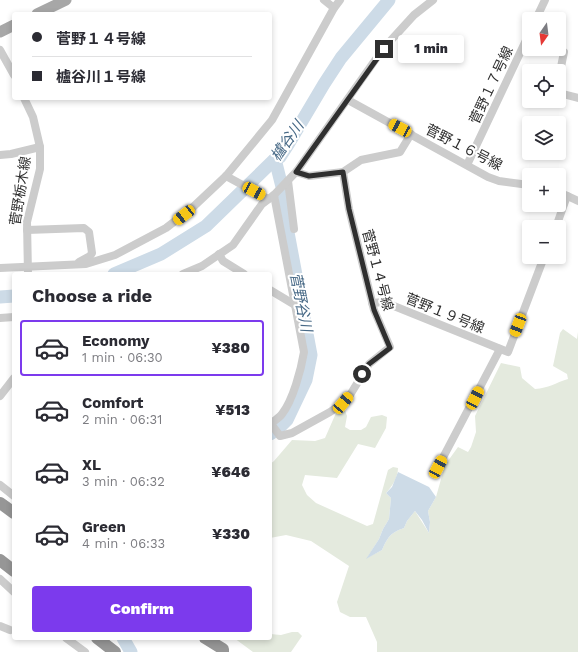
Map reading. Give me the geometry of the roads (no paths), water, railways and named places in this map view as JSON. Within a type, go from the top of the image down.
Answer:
[{"type":"highway","points":[[0,503],[12,512]]},
{"type":"highway","points":[[0,560],[12,569]]},
{"type":"highway","points":[[100,640],[115,652]]},
{"type":"highway","points":[[208,640],[223,649],[223,652]]},
{"type":"main road","points":[[41,12],[66,0]]},
{"type":"main road","points":[[0,32],[12,26]]},
{"type":"street","points":[[324,0],[334,8]]},
{"type":"street","points":[[0,268],[27,270],[86,264],[115,255],[166,228],[192,208],[226,176],[272,120],[334,8],[340,0]]},
{"type":"street","points":[[188,272],[202,266],[233,244],[262,204],[288,182],[296,172],[384,49],[414,15],[432,0]]},
{"type":"street","points":[[539,12],[545,0]]},
{"type":"street","points":[[0,50],[12,71]]},
{"type":"street","name":"菅野１７号線","points":[[467,165],[522,50]]},
{"type":"street","points":[[566,95],[578,98]]},
{"type":"street","name":"菅野栃木線","points":[[25,100],[33,117],[40,147],[40,169],[28,217],[27,270]]},
{"type":"street","name":"菅野１６号線","points":[[348,100],[488,177],[499,181],[522,184]]},
{"type":"street","points":[[296,172],[309,176],[343,172],[361,160],[400,152],[411,134]]},
{"type":"street","points":[[0,155],[40,147]]},
{"type":"street","name":"菅野１４号線","points":[[272,426],[280,436],[292,433],[330,412],[343,403],[350,395],[369,364],[390,348],[372,303],[349,209],[343,172]]},
{"type":"street","points":[[226,176],[271,197]]},
{"type":"street","points":[[288,182],[294,229]]},
{"type":"street","points":[[558,220],[567,196],[578,201]]},
{"type":"street","points":[[271,197],[304,352],[288,405],[281,415],[272,422]]},
{"type":"street","points":[[27,230],[84,228],[88,230],[92,252],[90,256],[76,264]]},
{"type":"street","points":[[218,254],[223,261],[239,272]]},
{"type":"street","name":"菅野１９号線","points":[[372,303],[384,302],[508,352],[541,264]]},
{"type":"street","points":[[272,291],[295,305]]},
{"type":"street","points":[[0,318],[12,317]]},
{"type":"street","points":[[438,467],[500,349]]},
{"type":"street","points":[[0,396],[12,381]]},
{"type":"street","points":[[0,485],[12,494]]},
{"type":"street","points":[[0,579],[12,590]]},
{"type":"street","points":[[0,626],[10,630]]},
{"type":"street","points":[[68,640],[81,650]]},
{"type":"waterway","name":"櫨谷川","points":[[119,272],[161,254],[206,226],[275,159],[280,157],[341,58],[389,0]]},
{"type":"waterway","name":"菅野谷川","points":[[272,433],[287,420],[306,380],[311,355],[287,227],[285,199],[275,159]]},
{"type":"waterway","name":"櫨谷川","points":[[0,297],[12,296]]},
{"type":"waterway","name":"菅野谷川","points":[[124,640],[131,652]]}]
